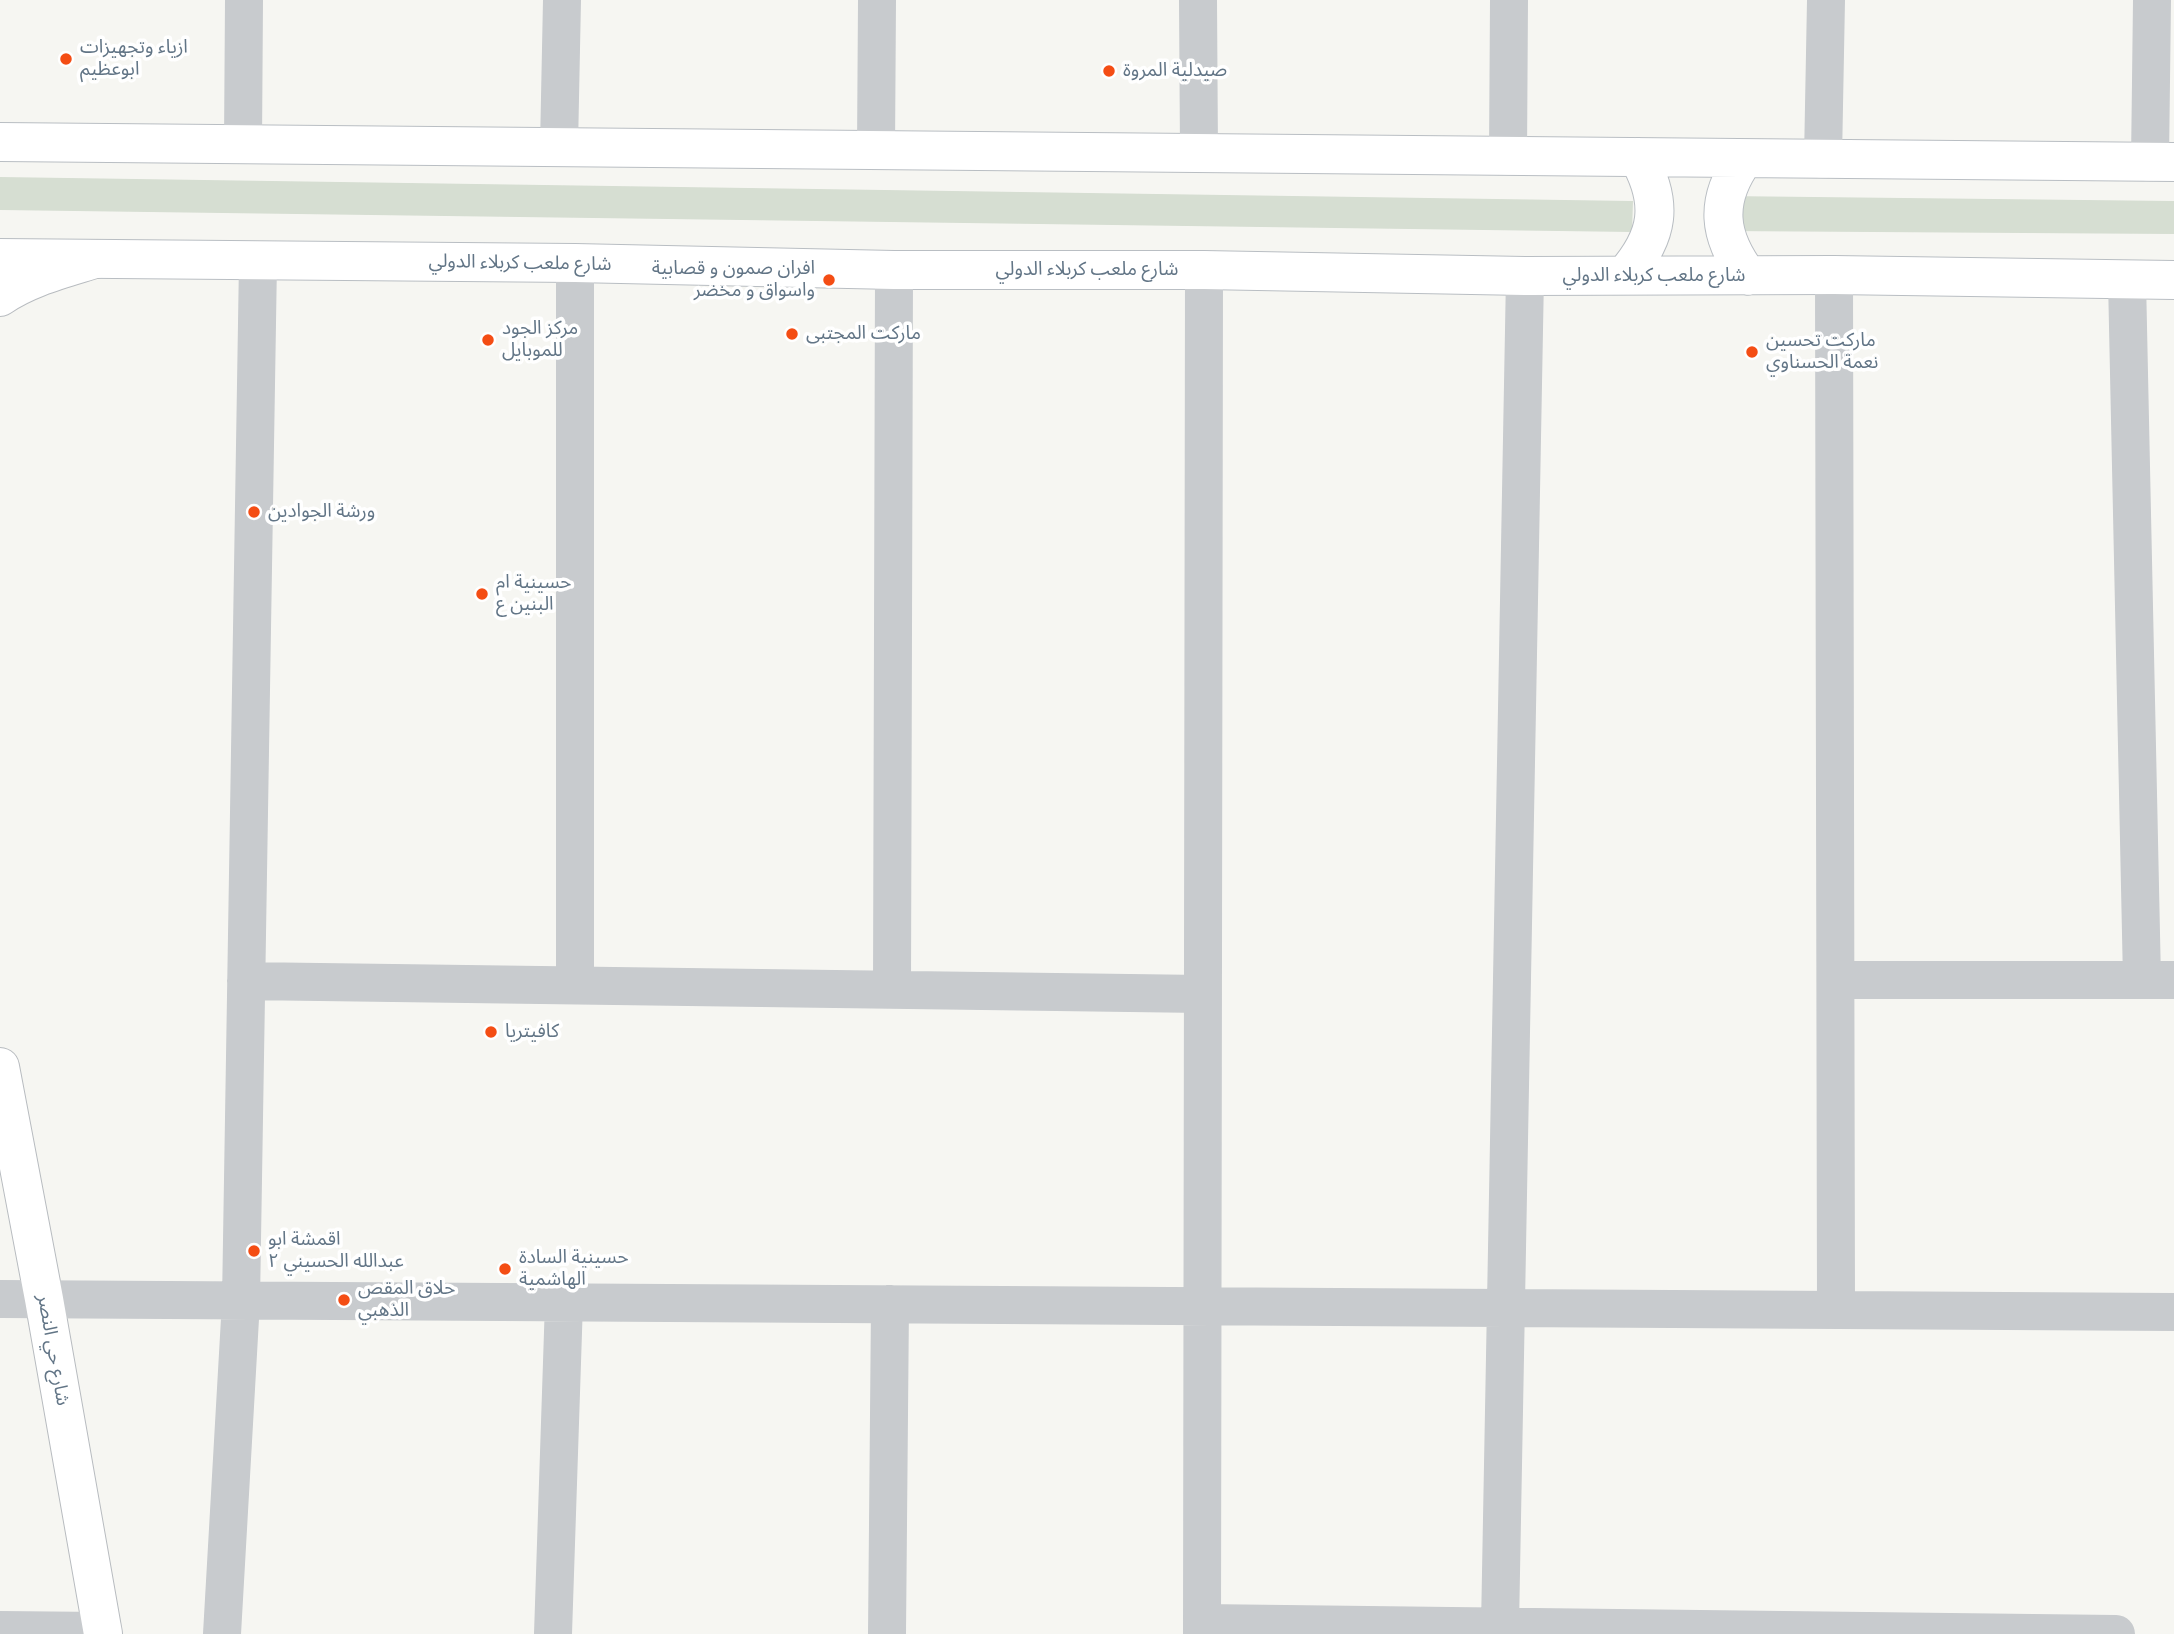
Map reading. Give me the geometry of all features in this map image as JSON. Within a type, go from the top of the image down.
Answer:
[{"type":"main road","points":[[0,142],[2162,162]]},
{"type":"main road","points":[[1625,275],[1647,244],[1656,209],[1653,190],[1638,157]]},
{"type":"main road","points":[[1744,159],[1733,174],[1723,208],[1728,244],[1748,276]]},
{"type":"main road","name":"شارع ملعب كربلاء الدولي","points":[[0,258],[575,263],[894,270],[1204,270],[1525,276],[1834,275],[2174,280]]},
{"type":"main road","points":[[0,297],[11,289],[52,272],[94,259]]},
{"type":"main road","name":"شارع حي النصر","points":[[0,1067],[103,1633]]},
{"type":"street","points":[[243,144],[244,0]]},
{"type":"street","points":[[559,147],[562,0]]},
{"type":"street","points":[[876,150],[877,0]]},
{"type":"street","points":[[1198,0],[1199,153]]},
{"type":"street","points":[[1508,156],[1510,0]]},
{"type":"street","points":[[1823,159],[1826,0]]},
{"type":"street","points":[[2152,0],[2162,162]]},
{"type":"street","points":[[222,1634],[241,1301],[258,262]]},
{"type":"street","points":[[575,263],[575,985]]},
{"type":"street","points":[[892,990],[894,270]]},
{"type":"street","points":[[1204,270],[1202,1628],[1500,1626],[2116,1634]]},
{"type":"street","points":[[1834,275],[1836,1310]]},
{"type":"street","points":[[1500,1626],[1525,276]]},
{"type":"street","points":[[1836,980],[2158,980],[2127,280]]},
{"type":"street","points":[[246,981],[1203,994]]},
{"type":"street","points":[[0,1299],[2174,1312]]},
{"type":"street","points":[[553,1634],[564,1302]]},
{"type":"street","points":[[887,1634],[890,1304]]},
{"type":"street","points":[[0,1630],[103,1633]]},
{"type":"shaded area","points":[[0,177],[1633,201],[1632,232],[0,210]]},
{"type":"shaded area","points":[[1724,196],[2174,201],[2174,234],[1722,231]]},
{"type":"place","name":"ازياء وتجهيزات ابوعظيم","points":[[66,59]]},
{"type":"place","name":"صيدلية المروة","points":[[1109,71]]},
{"type":"place","name":"افران صمون و قصابية واسواق و مخضر","points":[[829,280]]},
{"type":"place","name":"ماركت المجتبى","points":[[792,334]]},
{"type":"place","name":"مركز الجود للموبايل","points":[[488,340]]},
{"type":"place","name":"ماركت تحسين نعمة الحسناوي","points":[[1752,352]]},
{"type":"place","name":"ورشة الجوادين","points":[[254,512]]},
{"type":"place","name":"حسينية ام البنين ع","points":[[482,594]]},
{"type":"place","name":"كافيتريا","points":[[491,1032]]},
{"type":"place","name":"اقمشة ابو عبدالله الحسيني ٢","points":[[254,1251]]},
{"type":"place","name":"حسينية السادة الهاشمية","points":[[505,1269]]},
{"type":"place","name":"حلاق المقص الذهبي","points":[[344,1300]]}]
